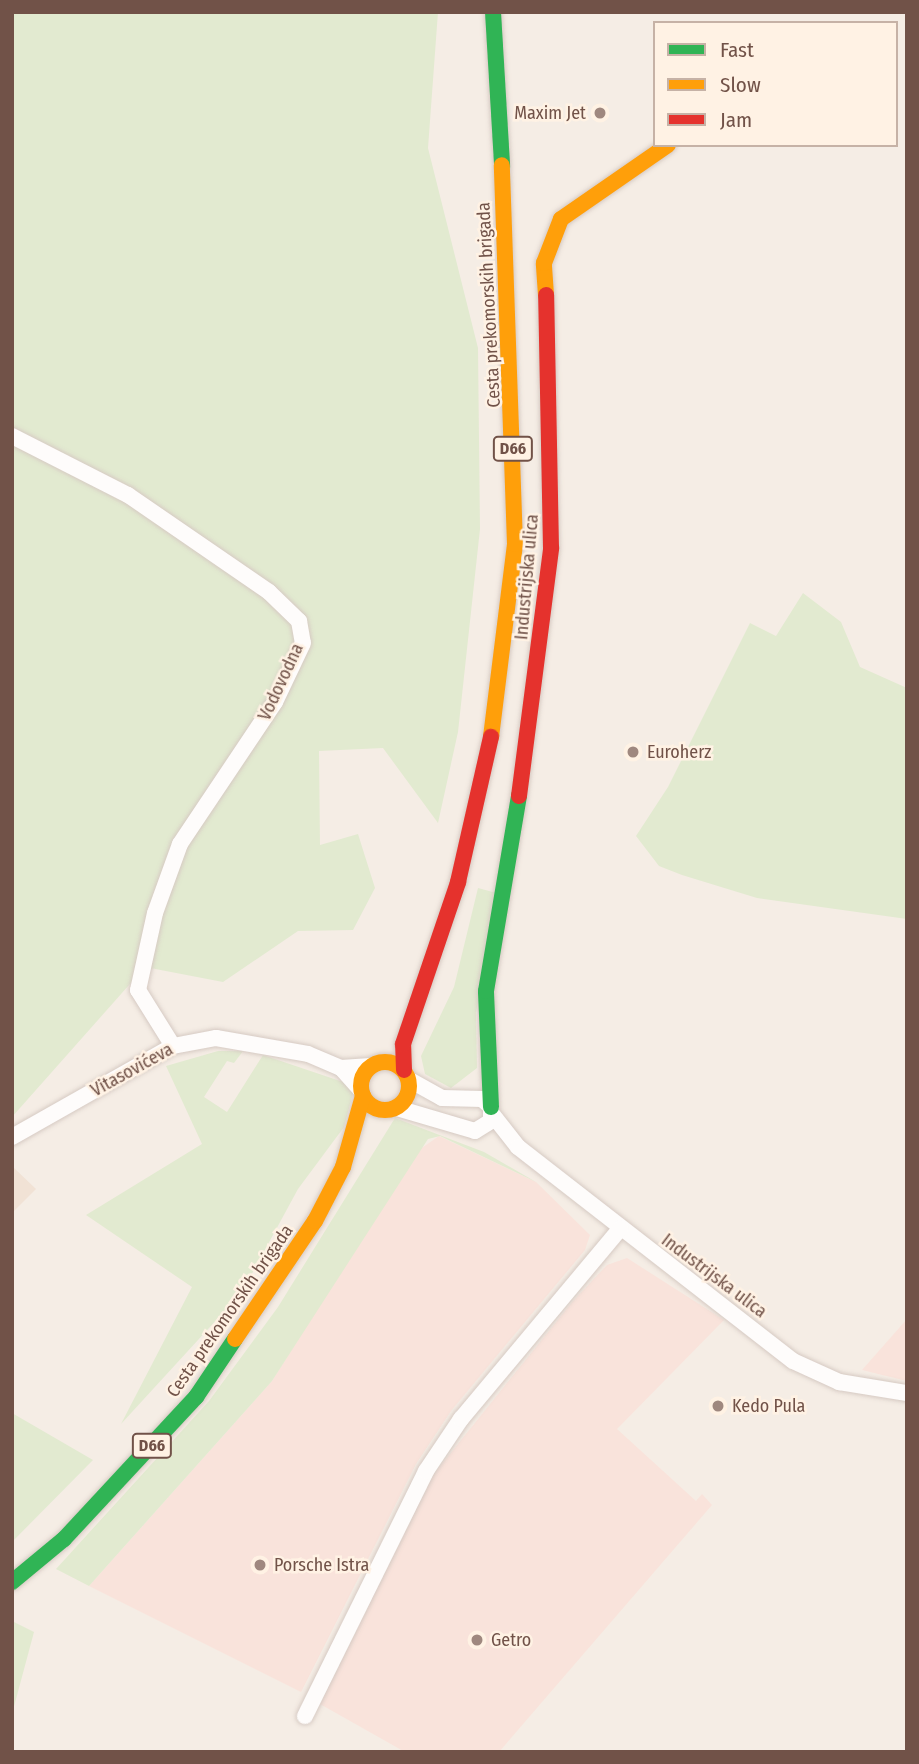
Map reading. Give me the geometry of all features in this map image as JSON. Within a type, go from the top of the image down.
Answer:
[{"type":"main road","name":"Cesta prekomorskih brigada","points":[[407,1075],[402,1044],[458,882],[488,757],[513,571],[511,321],[494,12]]},
{"type":"main road","name":"Industrijska ulica","points":[[492,1110],[486,1068],[486,991],[507,892],[551,548],[554,467],[544,263],[561,219],[665,147]]},
{"type":"main road","name":"D66","points":[[362,1093],[375,1064],[402,1044]]},
{"type":"main road","points":[[375,1064],[407,1075]]},
{"type":"main road","name":"D66","points":[[393,1109],[408,1096],[407,1075]]},
{"type":"main road","name":"Cesta prekomorskih brigada","points":[[344,1167],[362,1093]]},
{"type":"main road","points":[[362,1093],[374,1108],[393,1109]]},
{"type":"main road","name":"Cesta prekomorskih brigada","points":[[12,1582],[73,1530],[196,1397],[271,1291],[344,1167],[393,1109]]},
{"type":"street","name":"Vodovodna","points":[[12,436],[128,495],[269,592],[299,621],[303,643],[280,692],[180,844],[155,913],[138,990],[173,1046]]},
{"type":"street","name":"Vitasovićeva","points":[[12,1137],[173,1046],[216,1038],[259,1041],[341,1068],[375,1064]]},
{"type":"street","name":"Vitasovićeva","points":[[341,1068],[362,1093]]},
{"type":"street","name":"Industrijska ulica","points":[[472,1098],[486,1068]]},
{"type":"street","points":[[407,1075],[442,1098],[472,1098],[492,1110],[487,1128],[475,1131]]},
{"type":"street","name":"Industrijska ulica","points":[[393,1109],[475,1131],[518,1147]]},
{"type":"street","name":"Industrijska ulica","points":[[492,1110],[518,1147],[793,1361],[839,1382],[907,1393]]},
{"type":"street","points":[[304,1716],[426,1471],[461,1419],[620,1229]]},
{"type":"shaded area","points":[[439,1136],[536,1182],[590,1235],[585,1250],[451,1411],[416,1464],[301,1692],[89,1586],[272,1381],[416,1152]]},
{"type":"shaded area","points":[[12,1166],[36,1189],[12,1213]]},
{"type":"shaded area","points":[[627,1258],[724,1320],[617,1429],[696,1501],[702,1494],[712,1505],[499,1752],[405,1752],[320,1704],[433,1475],[573,1301],[607,1265]]},
{"type":"shaded area","points":[[907,1319],[907,1381],[862,1370]]},
{"type":"green space","points":[[12,12],[438,12],[428,148],[478,348],[480,529],[458,732],[438,823],[383,748],[319,751],[320,845],[358,834],[375,888],[353,930],[298,931],[223,982],[145,967],[12,1117]]},
{"type":"green space","points":[[803,593],[841,622],[860,667],[907,688],[907,919],[757,898],[659,866],[636,836],[668,787],[750,623],[776,636]]},
{"type":"green space","points":[[478,888],[500,894],[476,1012],[477,1068],[451,1088],[425,1074],[421,1056],[454,987]]},
{"type":"green space","points":[[218,1051],[243,1051],[234,1063],[227,1061],[204,1097],[227,1112],[263,1055],[346,1083],[353,1093],[344,1127],[298,1189],[242,1292],[121,1424],[192,1287],[86,1215],[202,1144],[166,1066]]},
{"type":"green space","points":[[395,1118],[484,1152],[536,1182],[440,1136],[428,1139],[272,1381],[89,1586],[56,1569],[209,1401],[278,1307]]},
{"type":"green space","points":[[12,1413],[93,1460],[12,1542]]},
{"type":"green space","points":[[12,1621],[34,1632],[12,1714]]},
{"type":"traffic: fast","points":[[493,12],[502,165]]},
{"type":"traffic: fast","points":[[491,1107],[486,991],[519,796]]},
{"type":"traffic: fast","points":[[12,1582],[64,1539],[196,1397],[235,1339]]},
{"type":"traffic: slow","points":[[546,295],[544,263],[561,219],[665,147]]},
{"type":"traffic: slow","points":[[491,737],[515,544],[502,165]]},
{"type":"traffic: slow","points":[[385,1062],[394,1063],[402,1069],[408,1077],[409,1086],[408,1095],[402,1103],[394,1109],[385,1110],[376,1109],[368,1103],[362,1095],[361,1086],[362,1077],[368,1069],[376,1063],[385,1062]]},
{"type":"traffic: slow","points":[[235,1339],[315,1221],[343,1167],[363,1096]]},
{"type":"traffic: jam","points":[[519,796],[551,548],[546,295]]},
{"type":"traffic: jam","points":[[404,1070],[403,1044],[458,882],[491,737]]},
{"type":"place","name":"Maxim Jet","points":[[600,113]]},
{"type":"place","name":"Euroherz","points":[[633,752]]},
{"type":"place","name":"Kedo Pula","points":[[718,1406]]},
{"type":"place","name":"Porsche Istra","points":[[260,1565]]},
{"type":"place","name":"Getro","points":[[477,1640]]}]
